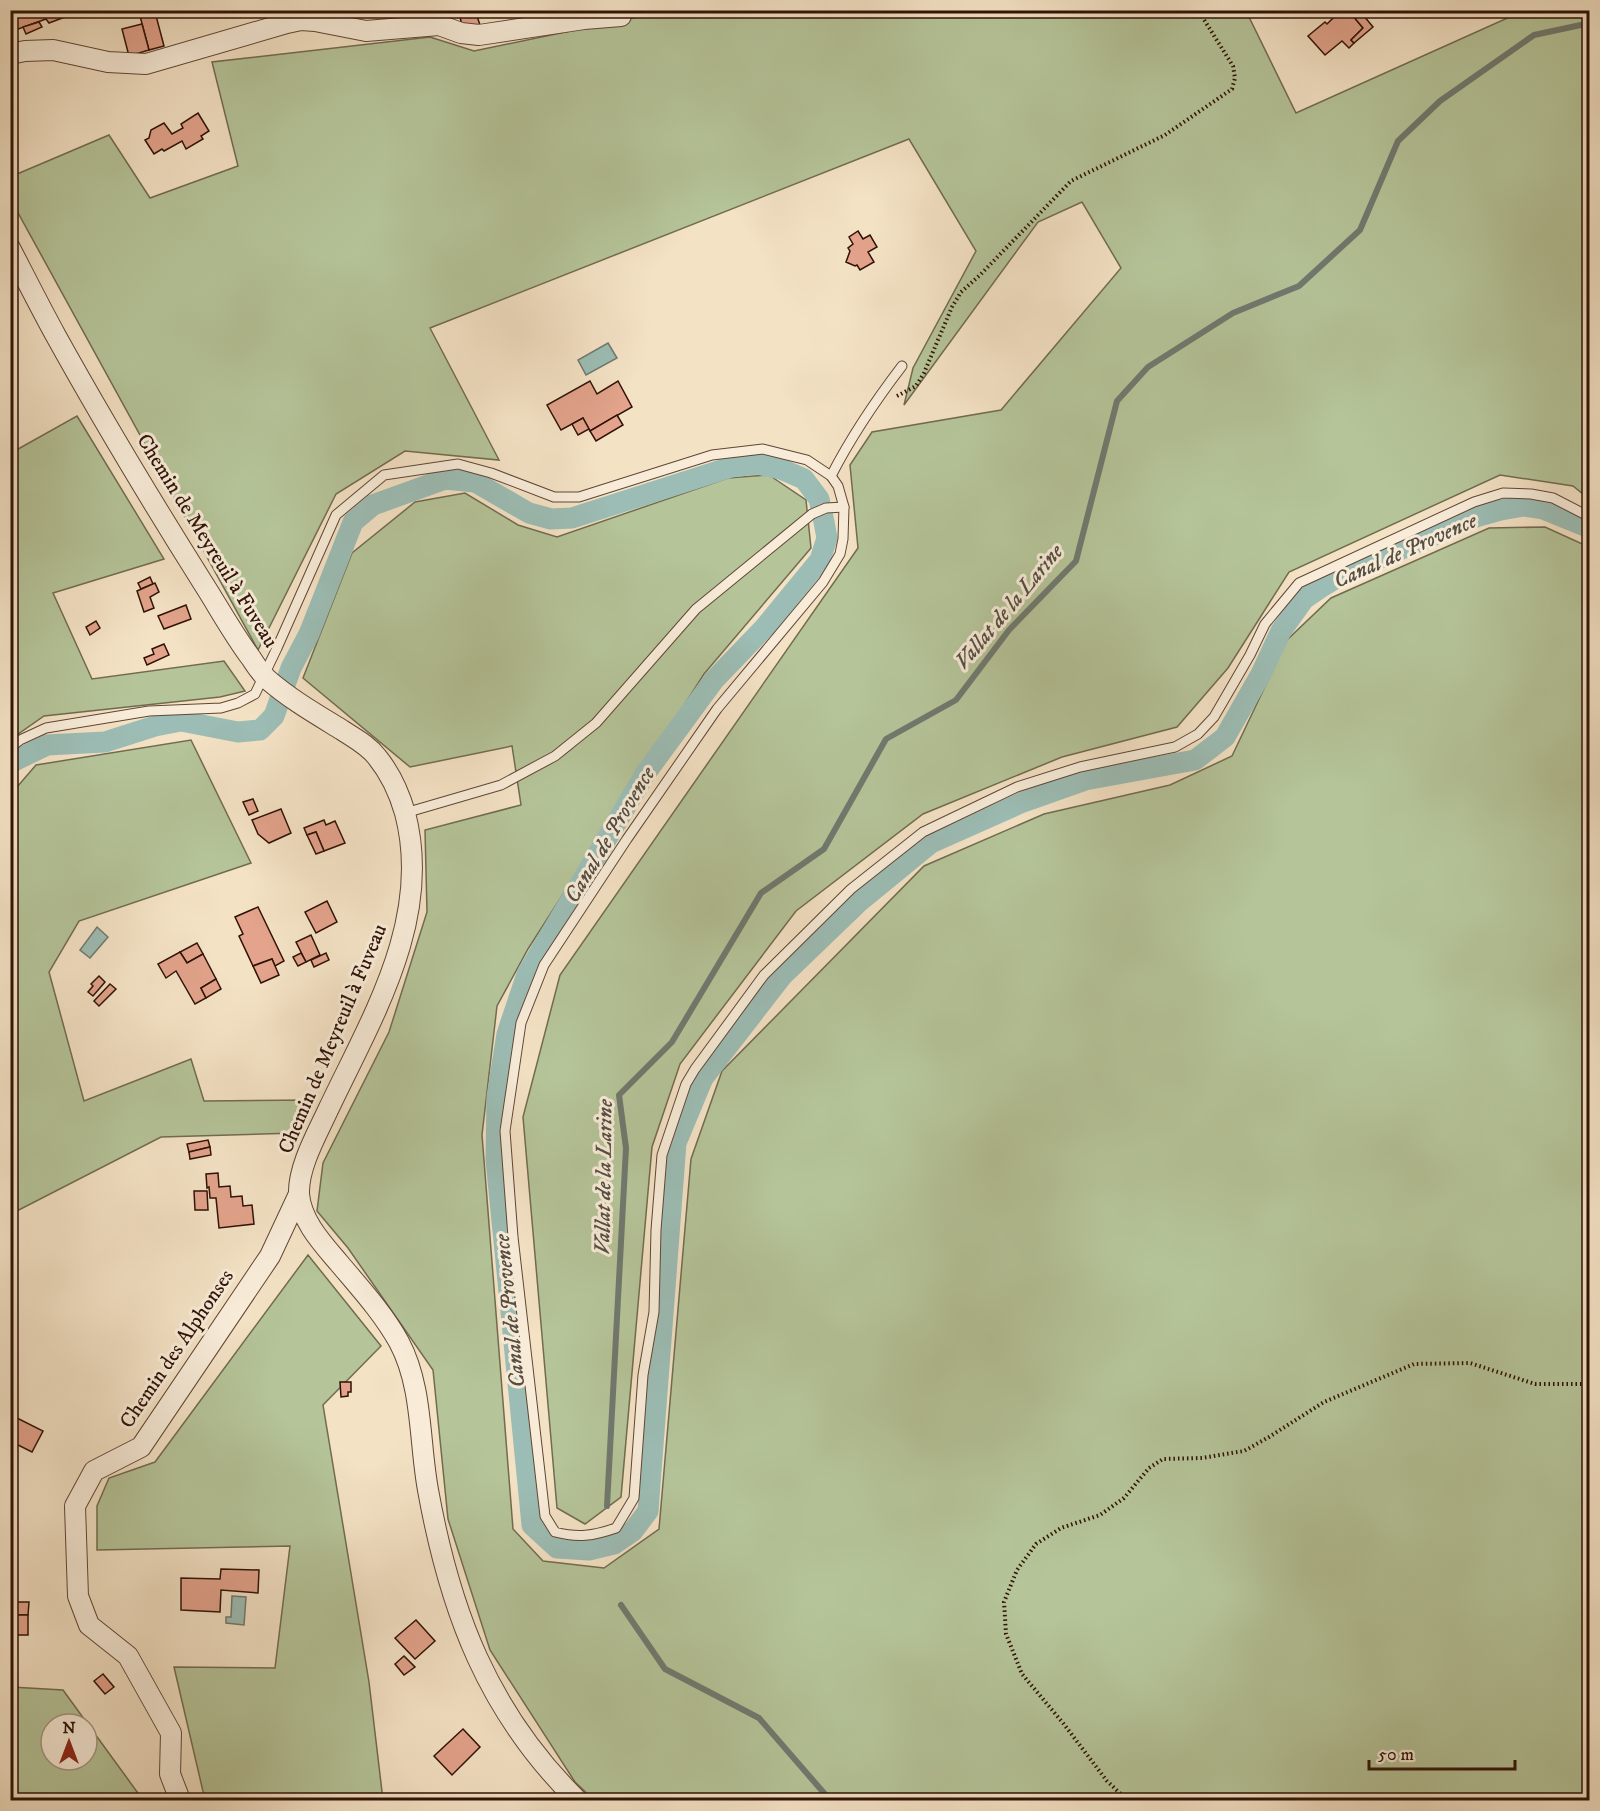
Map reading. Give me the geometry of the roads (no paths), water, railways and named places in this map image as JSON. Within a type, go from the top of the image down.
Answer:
[{"type":"street","points":[[10,54],[53,50],[108,62],[146,64],[296,16],[366,31],[439,25],[461,33],[479,35],[584,19],[621,16]]},
{"type":"street","name":"Chemin de Meyreuil à Fuveau","points":[[10,248],[55,335],[159,513],[230,629],[263,676],[294,700],[357,739],[375,753],[393,780],[405,813],[411,849],[412,887],[407,925],[395,964],[379,1002],[313,1142],[303,1169],[299,1194],[305,1216],[318,1238],[378,1311],[398,1340],[412,1372],[428,1488],[444,1567],[469,1643],[506,1714],[536,1755],[577,1800]]},
{"type":"street","name":"Chemin des Alphonses","points":[[180,1800],[170,1774],[171,1733],[128,1656],[90,1626],[78,1596],[75,1506],[94,1471],[141,1447],[270,1256],[299,1194]]},
{"type":"lane","points":[[831,476],[870,411],[902,366]]},
{"type":"lane","points":[[10,748],[20,740],[46,728],[148,711],[221,708],[238,703],[255,694],[336,516],[384,475],[458,464],[491,473],[554,497],[579,497],[712,455],[763,449],[807,460],[831,476],[838,486],[844,507],[843,539],[840,554],[834,565],[823,582],[717,709],[627,839],[544,965],[521,1023],[506,1143],[513,1236],[545,1516],[555,1532],[571,1536],[596,1535],[616,1528],[634,1498],[643,1375],[654,1312],[656,1230],[662,1155],[686,1084],[764,975],[851,889],[923,832],[1017,787],[1080,767],[1175,747],[1198,734],[1214,717],[1265,624],[1299,583],[1474,502],[1503,493],[1553,498],[1590,517]]},
{"type":"lane","points":[[405,813],[501,785],[555,756],[596,723],[696,609],[812,514],[826,508],[844,507]]},
{"type":"water","points":[[608,343],[617,358],[586,375],[578,360]]},
{"type":"water","points":[[97,927],[108,937],[90,958],[80,950]]},
{"type":"water","points":[[232,1596],[246,1597],[244,1625],[226,1623],[226,1617],[231,1617]]},
{"type":"waterway","name":"Vallat de la Larine","points":[[607,1506],[626,1148],[619,1095],[672,1042],[761,893],[824,849],[886,739],[956,700],[1009,630],[1076,561],[1117,401],[1148,367],[1233,313],[1299,286],[1360,230],[1398,141],[1440,101],[1534,35],[1590,23]]},
{"type":"waterway","name":"Canal de Provence","points":[[10,765],[47,745],[105,742],[155,726],[181,721],[238,732],[260,730],[274,716],[291,668],[309,634],[353,522],[373,505],[445,479],[475,482],[529,513],[551,519],[572,518],[731,467],[757,464],[781,469],[804,479],[819,499],[827,538],[820,560],[765,627],[714,680],[645,774],[527,974],[507,1034],[497,1097],[496,1160],[532,1525],[557,1548],[589,1550],[614,1544],[633,1531],[648,1511],[676,1143],[703,1078],[782,976],[859,902],[931,843],[1023,802],[1085,780],[1195,760],[1225,737],[1261,674],[1281,631],[1304,599],[1343,574],[1476,517],[1501,510],[1524,506],[1543,509],[1590,528]]},
{"type":"waterway","name":"Vallat de la Larine","points":[[621,1605],[665,1669],[759,1718],[830,1800]]}]
